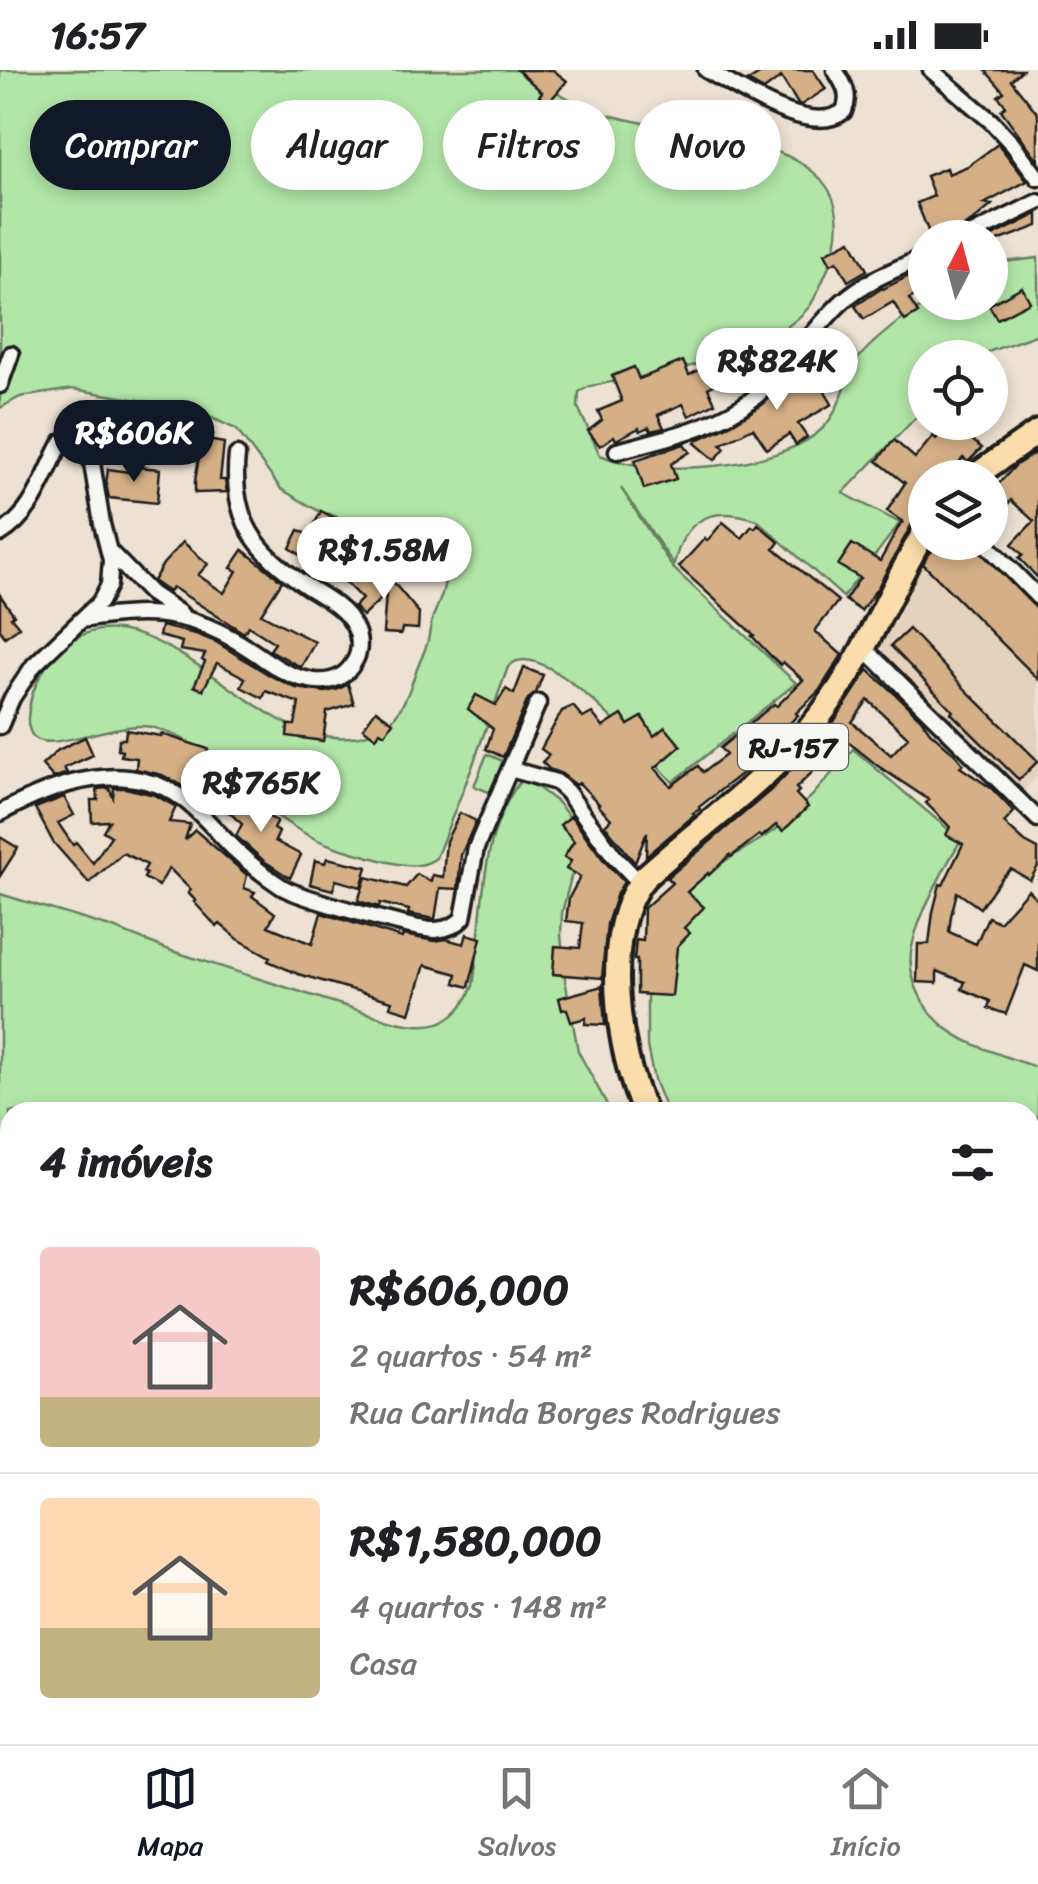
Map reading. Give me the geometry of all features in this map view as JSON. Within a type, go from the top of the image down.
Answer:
[{"type":"main road","points":[[998,460],[1038,432]]},
{"type":"main road","name":"RJ-157","points":[[642,1102],[620,1028],[617,988],[626,907],[640,883],[784,757],[821,714],[864,648],[910,560]]},
{"type":"street","points":[[706,70],[779,109],[807,118],[828,119],[839,115],[846,106],[847,93],[835,70]]},
{"type":"street","points":[[931,70],[991,121],[1038,178]]},
{"type":"street","points":[[1001,220],[1038,202]]},
{"type":"street","points":[[616,451],[670,436],[740,408],[764,389],[825,318],[853,292],[908,264]]},
{"type":"street","points":[[0,385],[11,354]]},
{"type":"street","points":[[0,534],[29,506],[50,471],[60,444],[75,439],[86,443],[109,549],[106,594],[29,672],[0,726]]},
{"type":"street","points":[[109,549],[150,594],[186,618],[235,640],[283,672],[323,681],[341,676],[358,655],[356,630],[346,614],[280,567],[250,534],[238,508],[237,455]]},
{"type":"street","points":[[1002,560],[1038,597]]},
{"type":"street","points":[[80,620],[150,613],[186,618]]},
{"type":"street","points":[[864,648],[1038,819]]},
{"type":"street","points":[[0,813],[76,782],[118,776],[145,780],[182,798],[237,852],[287,890],[400,923],[434,930],[454,926],[463,918],[476,848],[516,770],[538,703]]},
{"type":"street","points":[[516,770],[544,776],[562,786],[614,856],[640,883]]},
{"type":"shaded area","points":[[924,560],[995,560],[1038,602],[1038,774],[1021,794],[882,650],[882,638]]},
{"type":"green space","points":[[0,70],[517,70],[573,100],[443,100],[443,190],[615,190],[615,116],[635,121],[635,190],[781,190],[781,154],[810,170],[832,195],[837,231],[823,280],[809,307],[765,340],[737,352],[676,370],[590,386],[579,392],[578,407],[600,455],[623,462],[681,468],[714,466],[776,454],[802,443],[828,422],[853,367],[875,341],[908,316],[908,320],[1008,320],[1008,262],[1038,258],[1038,334],[1008,345],[1008,340],[908,340],[908,426],[843,493],[900,523],[843,597],[757,520],[741,516],[726,514],[702,519],[685,536],[674,565],[621,488],[672,567],[796,683],[673,782],[619,725],[568,680],[524,660],[508,667],[436,858],[415,865],[384,861],[304,833],[257,801],[183,739],[162,730],[133,726],[46,742],[33,736],[28,718],[35,686],[45,668],[72,640],[101,630],[133,633],[165,646],[302,730],[327,736],[366,735],[387,724],[406,697],[427,644],[446,571],[411,546],[317,510],[281,489],[236,429],[192,409],[73,389],[20,397],[0,408]]},
{"type":"green space","points":[[853,749],[961,840],[918,926],[911,953],[914,982],[927,1008],[950,1031],[986,1050],[1038,1068],[1038,1102],[663,1102],[647,1046],[647,971],[686,891],[720,864],[774,831],[812,796]]},
{"type":"green space","points":[[487,754],[505,762],[491,793],[474,786]]},
{"type":"green space","points":[[521,780],[557,802],[577,826],[582,856],[571,877],[562,913],[565,979],[578,1051],[606,1102],[0,1102],[0,894],[389,1020],[428,1025],[458,1011],[473,986],[489,852],[507,802]]},
{"type":"building","points":[[517,70],[553,70],[567,81],[551,100],[539,96],[542,92]]},
{"type":"building","points":[[766,70],[813,70],[826,89],[801,105],[781,77],[764,90],[748,81]]},
{"type":"building","points":[[985,70],[1022,70],[1011,80],[1038,114],[1038,160],[1001,110],[1006,106],[998,96],[1004,92]]},
{"type":"building","points":[[998,144],[1027,181],[984,204],[992,205],[974,220],[924,220],[917,203],[934,196],[926,176],[946,168],[948,174],[968,166]]},
{"type":"building","points":[[1038,214],[1038,226],[1008,237],[1008,229]]},
{"type":"building","points":[[851,240],[867,270],[848,281],[837,261],[831,264],[825,253]]},
{"type":"building","points":[[908,276],[908,319],[905,321],[893,302],[864,319],[855,306]]},
{"type":"building","points":[[1022,287],[1030,302],[1008,313],[1008,295]]},
{"type":"building","points":[[811,357],[821,372],[816,376],[832,404],[798,424],[807,437],[796,445],[789,434],[767,449],[753,428],[721,444],[725,448],[715,460],[695,443],[762,405]]},
{"type":"building","points":[[723,358],[732,375],[708,388],[715,403],[689,416],[683,404],[658,415],[664,428],[639,428],[616,440],[614,436],[600,446],[588,431],[602,420],[598,411],[622,401],[612,376],[634,367],[639,379],[683,361],[689,375]]},
{"type":"building","points":[[119,417],[140,422],[134,445],[107,438],[111,424],[117,426]]},
{"type":"building","points":[[202,439],[224,443],[220,480],[225,480],[227,492],[195,493]]},
{"type":"building","points":[[894,440],[915,458],[930,440],[972,440],[982,448],[970,460],[908,460],[908,531],[861,611],[845,600],[860,578],[838,565],[852,544],[880,561],[902,521],[887,511],[905,483],[877,461]]},
{"type":"building","points":[[684,444],[690,452],[671,464],[676,479],[644,489],[635,460]]},
{"type":"building","points":[[1035,453],[1038,456],[1038,578],[1012,544],[1034,521],[1011,500],[1008,504],[1008,474]]},
{"type":"building","points":[[138,467],[160,469],[157,503],[109,498],[108,469],[137,473]]},
{"type":"building","points":[[321,511],[338,520],[322,550],[327,553],[319,567],[290,548],[299,530],[309,535]]},
{"type":"building","points":[[723,522],[742,538],[758,524],[779,542],[774,549],[838,601],[815,631],[842,655],[819,691],[796,713],[783,734],[753,758],[756,762],[646,856],[647,832],[635,863],[605,825],[611,819],[599,804],[579,783],[576,785],[549,769],[542,762],[549,755],[541,749],[562,711],[573,706],[583,718],[592,713],[603,727],[622,715],[628,725],[642,717],[654,736],[665,727],[681,746],[655,768],[671,786],[698,766],[703,772],[726,755],[720,748],[774,704],[777,706],[803,680],[771,656],[754,635],[679,567]]},
{"type":"building","points":[[183,542],[208,564],[198,575],[224,593],[237,571],[231,568],[243,550],[282,581],[261,614],[315,642],[301,667],[270,650],[275,643],[248,626],[244,633],[172,587],[169,592],[153,581]]},
{"type":"building","points":[[925,560],[989,560],[1038,610],[1038,679],[923,564]]},
{"type":"building","points":[[360,566],[386,591],[388,576],[419,613],[418,629],[402,628],[401,634],[383,633],[386,594],[363,616],[354,607],[362,599],[345,582]]},
{"type":"building","points":[[0,595],[19,627],[5,637],[0,630]]},
{"type":"building","points":[[161,626],[216,642],[296,688],[325,692],[348,684],[354,704],[327,712],[323,741],[287,736],[288,725],[295,725],[299,703],[266,691],[263,698],[241,687],[245,678],[217,663],[203,690],[194,686],[205,654],[180,650],[182,642],[159,636]]},
{"type":"building","points":[[909,629],[1038,761],[1019,780],[891,646]]},
{"type":"building","points":[[524,668],[543,675],[503,757],[486,749],[493,729],[468,709],[476,695],[496,705],[506,689],[514,694]]},
{"type":"building","points":[[868,670],[954,753],[963,764],[960,767],[991,788],[1014,812],[1004,823],[1038,849],[1038,866],[1030,880],[1011,869],[980,908],[957,892],[951,916],[949,932],[976,944],[988,917],[999,922],[1028,890],[1038,900],[1038,971],[1025,965],[1006,1014],[988,1008],[990,1001],[962,989],[965,982],[937,971],[937,983],[917,982],[918,944],[929,944],[940,884],[943,885],[963,844],[946,835],[950,827],[926,803],[929,800],[847,741],[835,754],[825,745],[840,730],[833,723]],"holes":[[[868,700],[908,737],[891,755],[852,722]]]},
{"type":"building","points":[[376,710],[393,722],[385,734],[380,731],[376,738],[363,728]]},
{"type":"building","points":[[126,730],[162,734],[208,749],[199,790],[136,769],[137,758],[121,756],[122,751],[118,750],[119,739],[125,739]]},
{"type":"building","points":[[85,737],[93,755],[64,768],[67,773],[54,778],[42,765],[58,750]]},
{"type":"building","points":[[817,743],[830,755],[796,788],[796,794],[808,807],[783,831],[776,825],[730,855],[687,892],[704,907],[684,928],[690,933],[677,947],[672,996],[637,994],[634,960],[636,940],[643,941],[644,908],[672,883],[667,878],[771,790]]},
{"type":"building","points":[[109,788],[113,797],[114,788],[125,788],[155,795],[176,807],[169,822],[190,824],[185,840],[195,830],[247,875],[244,888],[255,892],[252,896],[275,913],[268,926],[312,944],[321,913],[402,938],[403,935],[435,941],[446,939],[464,944],[467,934],[481,938],[469,987],[455,983],[457,974],[425,965],[410,1013],[390,1007],[392,1001],[298,974],[268,961],[270,957],[220,924],[217,927],[194,902],[188,893],[191,890],[169,868],[159,886],[144,878],[147,865],[123,853],[89,883],[53,842],[35,808],[64,797],[74,815],[58,823],[73,845],[76,842],[93,863],[111,836],[103,831],[109,821],[92,822],[91,800],[98,800],[97,789]]},
{"type":"building","points":[[234,790],[259,812],[277,821],[273,829],[279,832],[275,841],[301,855],[290,878],[236,836],[242,824],[220,804]]},
{"type":"building","points":[[460,813],[476,821],[461,855],[458,889],[440,888],[435,919],[380,903],[379,907],[358,901],[366,877],[406,887],[417,874],[431,882],[432,875],[443,877],[446,841]]},
{"type":"building","points":[[571,816],[624,882],[607,924],[602,978],[553,974],[555,946],[580,948],[583,923],[566,921],[569,898],[580,877],[566,869],[571,861],[564,857],[574,841],[560,825]]},
{"type":"building","points":[[0,837],[18,848],[0,876]]},
{"type":"building","points":[[327,858],[367,867],[361,887],[336,880],[333,890],[310,884],[315,860],[325,863]]},
{"type":"building","points":[[602,986],[605,1025],[585,1024],[586,1018],[571,1022],[559,998]]}]
